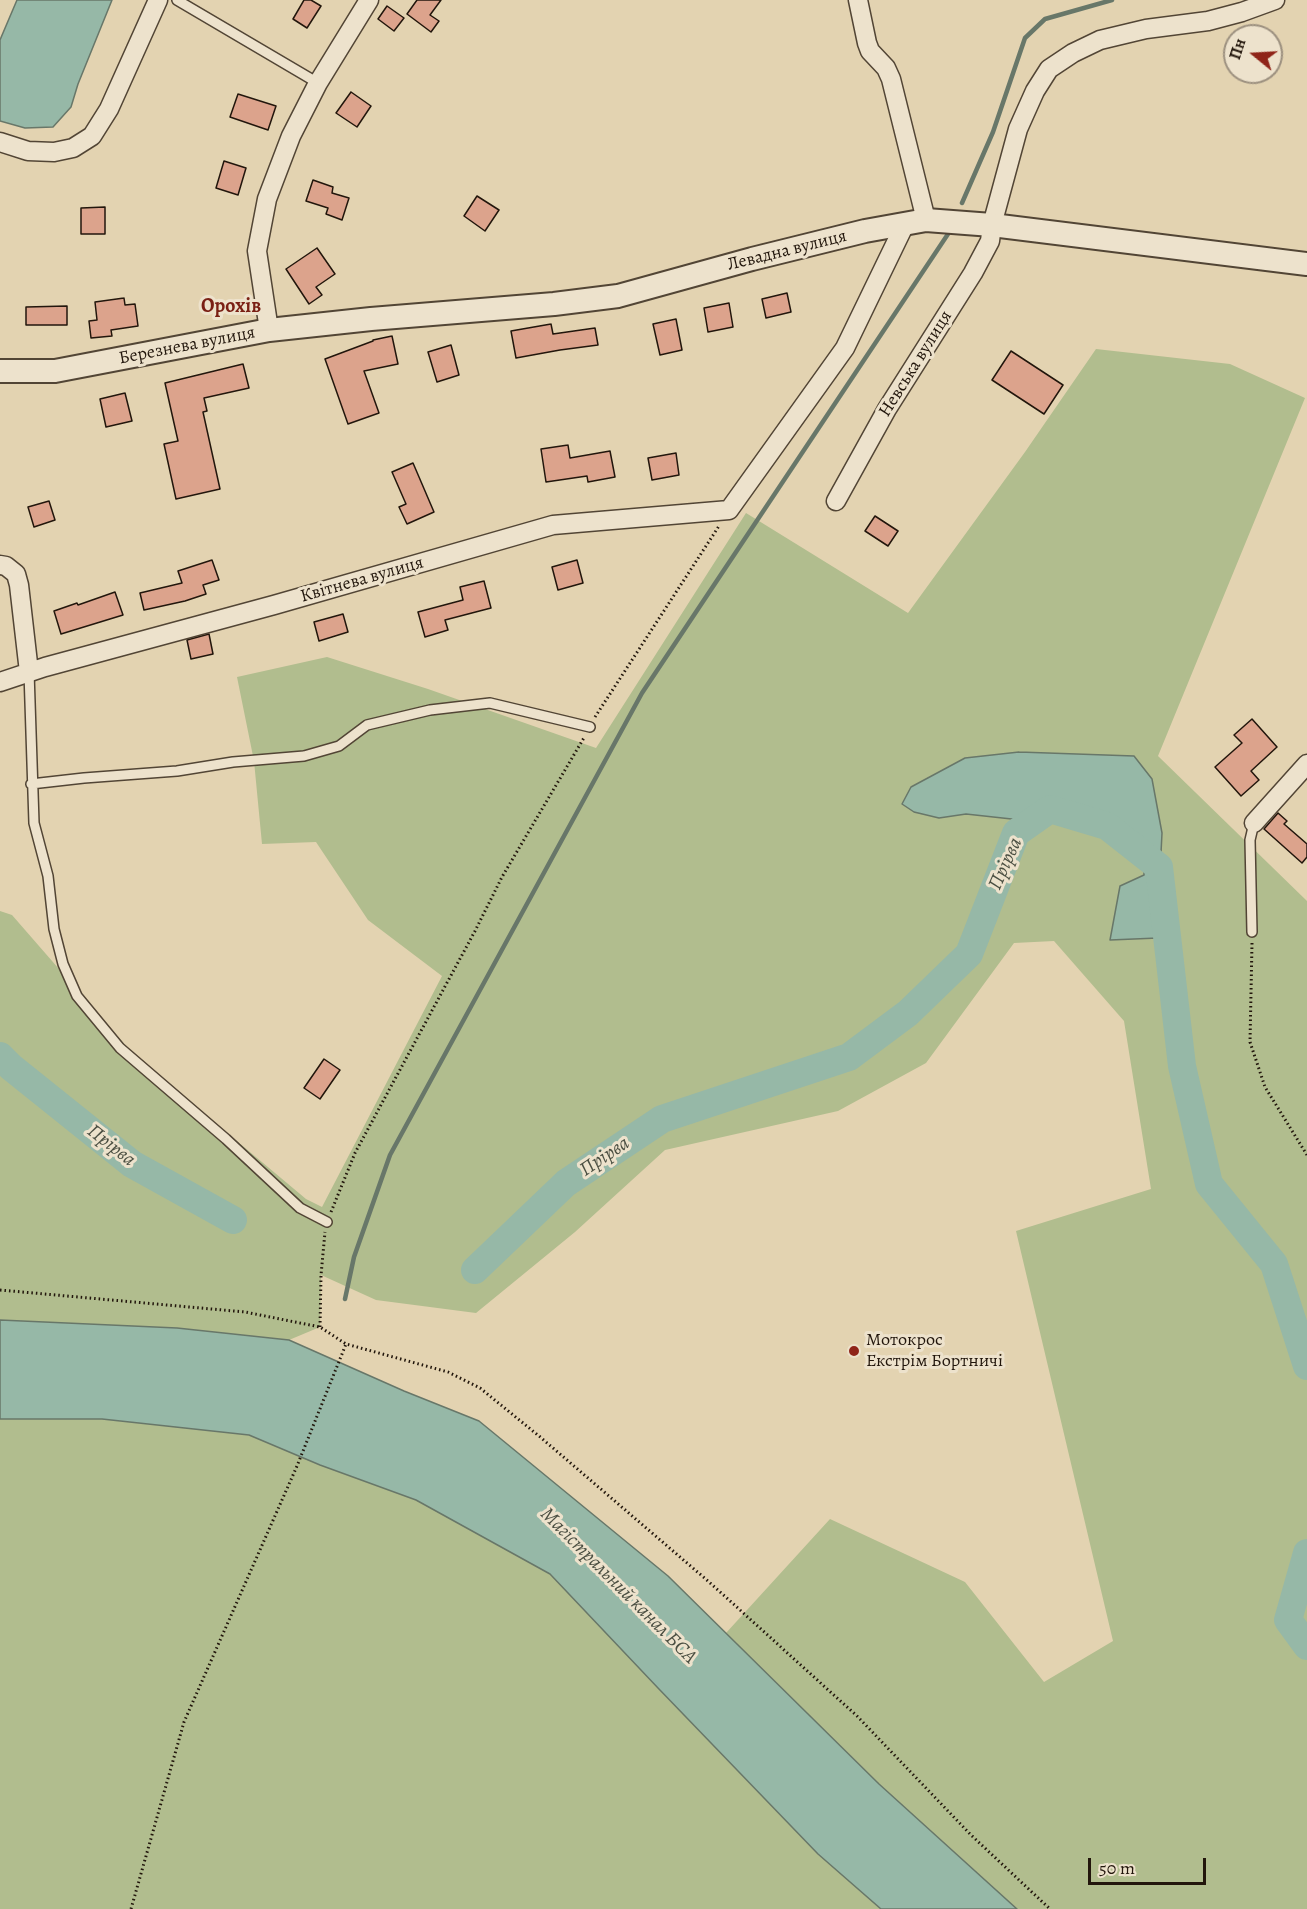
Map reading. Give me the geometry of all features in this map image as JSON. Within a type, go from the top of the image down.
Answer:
[{"type":"street","points":[[0,142],[28,151],[54,152],[73,148],[93,136],[109,110],[158,0]]},
{"type":"street","name":"Березнева вулиця","points":[[0,371],[55,371],[269,330],[257,251],[267,199],[291,136],[318,83],[369,0]]},
{"type":"street","points":[[729,510],[845,348],[916,222],[891,79],[886,68],[870,51],[867,44],[858,0]]},
{"type":"street","name":"Невська вулиця","points":[[836,501],[887,409],[973,273],[990,241],[992,225],[1018,129],[1035,91],[1049,69],[1073,53],[1100,40],[1146,29],[1208,21],[1275,0]]},
{"type":"street","name":"Левадна вулиця","points":[[269,330],[618,296],[752,259],[865,231],[916,222],[992,225],[1307,264]]},
{"type":"street","name":"Квітнева вулиця","points":[[0,682],[553,525],[729,510]]},
{"type":"street","points":[[0,565],[6,566],[16,574],[19,585],[29,672]]},
{"type":"street","points":[[1254,823],[1307,764]]},
{"type":"lane","points":[[177,0],[318,83]]},
{"type":"lane","points":[[29,672],[34,823],[48,876],[54,929],[63,964],[77,996],[120,1047],[226,1139],[300,1208],[327,1222]]},
{"type":"lane","points":[[32,784],[177,771],[233,762],[304,756],[339,746],[367,725],[430,710],[490,703],[590,727]]},
{"type":"lane","points":[[1252,933],[1250,840],[1254,823]]},
{"type":"path","points":[[320,1327],[321,1275],[327,1222],[355,1153],[470,941],[502,877],[590,727],[729,510]]},
{"type":"path","points":[[1252,933],[1250,1042],[1265,1087],[1307,1155]]},
{"type":"path","points":[[0,1290],[245,1312],[320,1327],[346,1344],[448,1372],[480,1388],[708,1581],[831,1692],[971,1835],[1050,1909]]},
{"type":"path","points":[[131,1909],[184,1722],[297,1466],[346,1344]]},
{"type":"shaded area","points":[[1096,349],[1230,364],[1305,398],[1158,756],[1307,901],[1307,1909],[1017,1909],[879,1784],[726,1633],[830,1519],[965,1582],[1044,1682],[1113,1641],[1016,1231],[1151,1189],[1124,1021],[1054,941],[1014,943],[926,1063],[838,1111],[665,1150],[575,1232],[476,1313],[376,1300],[321,1275],[320,1327],[289,1340],[177,1328],[0,1320],[0,911],[12,915],[133,1054],[306,1199],[322,1207],[442,976],[368,920],[316,842],[262,844],[254,761],[237,677],[327,657],[428,689],[596,748],[746,513],[908,613],[1025,452]]},
{"type":"shaded area","points":[[0,1419],[102,1419],[249,1435],[320,1465],[416,1500],[550,1573],[818,1854],[881,1909],[0,1909]]},
{"type":"water","points":[[17,0],[112,0],[71,107],[53,127],[25,128],[0,121],[0,40]]},
{"type":"water","points":[[1019,752],[1134,756],[1152,779],[1162,833],[1161,853],[1175,893],[1159,917],[1158,938],[1110,940],[1120,886],[1144,875],[1144,846],[1124,830],[1088,814],[1048,823],[966,814],[939,818],[914,812],[902,804],[911,787],[965,758]]},
{"type":"water","name":"Магістральний канал БСА","points":[[0,1320],[177,1328],[289,1340],[404,1391],[479,1421],[668,1576],[879,1784],[1017,1909],[881,1909],[818,1854],[550,1574],[416,1500],[320,1465],[249,1435],[102,1419],[0,1419]]},
{"type":"building","points":[[304,0],[311,0],[321,6],[307,28],[293,19]]},
{"type":"building","points":[[417,0],[441,0],[430,15],[439,21],[431,32],[407,14]]},
{"type":"building","points":[[387,6],[404,18],[394,31],[378,19]]},
{"type":"building","points":[[351,92],[371,106],[357,127],[336,113]]},
{"type":"building","points":[[238,94],[276,106],[268,130],[230,117]]},
{"type":"building","points":[[224,161],[246,168],[238,195],[216,188]]},
{"type":"building","points":[[313,180],[333,187],[332,193],[349,198],[342,220],[326,214],[328,208],[306,201]]},
{"type":"building","points":[[477,196],[499,210],[485,231],[464,216]]},
{"type":"building","points":[[105,207],[105,234],[81,234],[81,208]]},
{"type":"building","points":[[317,248],[335,274],[316,287],[322,295],[309,304],[286,269]]},
{"type":"building","points":[[787,293],[791,312],[766,318],[762,299]]},
{"type":"building","points":[[124,298],[125,305],[135,304],[138,326],[111,330],[112,336],[91,338],[89,321],[97,320],[95,302]]},
{"type":"building","points":[[729,303],[733,327],[708,332],[704,308]]},
{"type":"building","points":[[67,306],[67,325],[26,325],[26,307]]},
{"type":"building","points":[[676,319],[682,350],[660,355],[653,324]]},
{"type":"building","points":[[551,324],[553,334],[595,328],[598,345],[516,358],[511,331]]},
{"type":"building","points":[[392,336],[398,364],[364,371],[379,413],[348,424],[325,359],[373,340]]},
{"type":"building","points":[[451,345],[459,375],[437,382],[428,352]]},
{"type":"building","points":[[1011,351],[1063,385],[1044,414],[992,380]]},
{"type":"building","points":[[243,364],[249,388],[204,398],[207,411],[203,412],[220,489],[176,499],[164,444],[178,441],[165,383]]},
{"type":"building","points":[[125,393],[132,421],[106,427],[100,399]]},
{"type":"building","points":[[568,445],[570,458],[610,451],[615,477],[588,482],[587,476],[546,482],[541,449]]},
{"type":"building","points":[[676,453],[679,475],[652,480],[648,458]]},
{"type":"building","points":[[413,463],[434,512],[407,524],[399,507],[406,504],[392,472]]},
{"type":"building","points":[[49,501],[55,520],[34,527],[28,507]]},
{"type":"building","points":[[875,516],[898,531],[888,546],[865,531]]},
{"type":"building","points":[[212,560],[219,580],[203,585],[206,594],[144,610],[140,593],[182,583],[178,571]]},
{"type":"building","points":[[577,560],[583,583],[558,590],[552,567]]},
{"type":"building","points":[[484,581],[491,608],[445,620],[448,630],[425,637],[418,612],[463,600],[460,587]]},
{"type":"building","points":[[115,592],[123,615],[61,634],[54,611]]},
{"type":"building","points":[[343,614],[348,632],[319,641],[314,622]]},
{"type":"building","points":[[209,634],[213,654],[191,659],[187,640]]},
{"type":"building","points":[[1252,719],[1277,747],[1251,771],[1259,780],[1241,796],[1215,767],[1242,743],[1234,735]]},
{"type":"building","points":[[1278,813],[1287,821],[1284,824],[1307,844],[1307,857],[1302,863],[1264,829]]},
{"type":"building","points":[[324,1059],[340,1070],[320,1099],[304,1088]]},
{"type":"waterway","points":[[962,203],[993,132],[1025,38],[1045,19],[1112,0]]},
{"type":"waterway","points":[[345,1299],[354,1257],[390,1155],[642,693],[948,234]]},
{"type":"waterway","name":"Прірва","points":[[475,1270],[566,1183],[662,1119],[849,1057],[908,1013],[969,954],[1016,833],[1050,809],[1107,826],[1159,867],[1182,1066],[1209,1184],[1274,1264],[1307,1366]]},
{"type":"waterway","name":"Прірва","points":[[0,1056],[132,1164],[233,1220]]},
{"type":"waterway","name":"Прірва","points":[[1307,1553],[1288,1620],[1307,1646]]},
{"type":"place","name":"Мотокрос Екстрім Бортничі","points":[[854,1351]]},
{"type":"district","name":"Орохів","points":[[231,307]]}]
